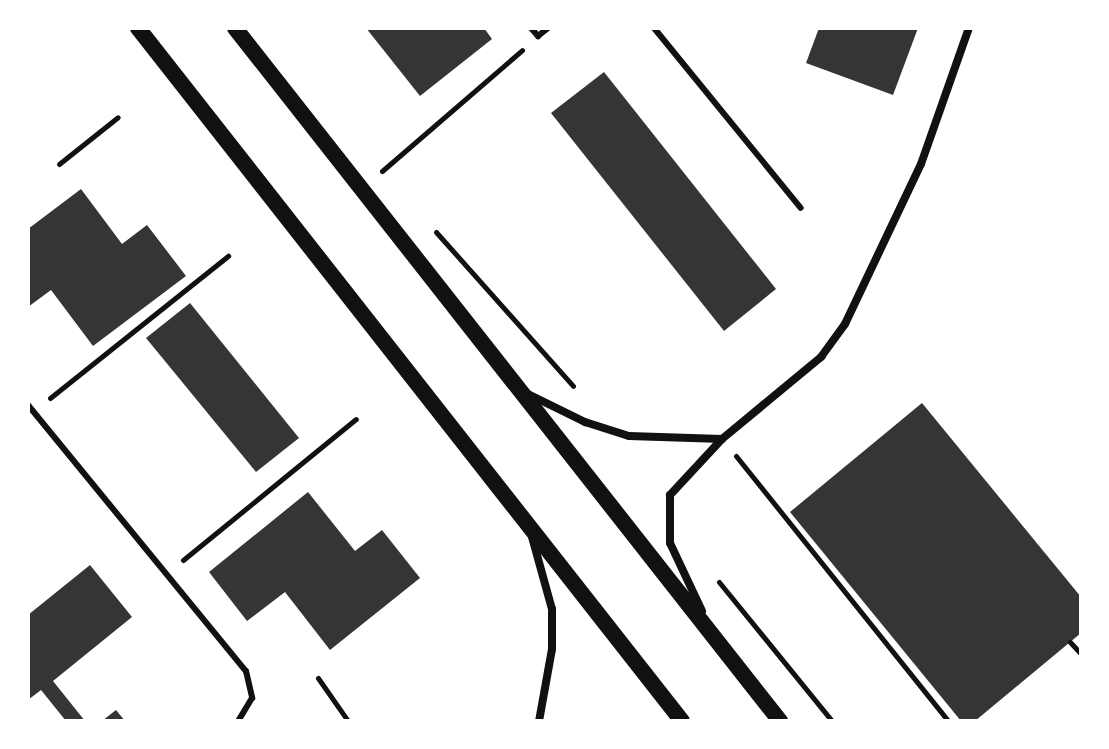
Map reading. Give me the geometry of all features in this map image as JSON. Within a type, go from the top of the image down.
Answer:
[{"type":"main road","points":[[138,28],[682,721]]},
{"type":"main road","points":[[235,28],[780,721]]},
{"type":"street","points":[[711,631],[670,543],[667,515],[670,495],[722,439],[821,357],[845,324],[921,164],[969,28]]},
{"type":"street","points":[[521,391],[615,432],[677,440],[722,439]]},
{"type":"street","points":[[531,532],[552,609],[552,649],[539,721]]},
{"type":"lane","points":[[531,28],[538,36],[548,28]]},
{"type":"lane","points":[[654,28],[801,208]]},
{"type":"lane","points":[[28,405],[246,671],[252,698],[238,721]]},
{"type":"path","points":[[382,171],[538,36]]},
{"type":"path","points":[[59,164],[118,117]]},
{"type":"path","points":[[372,159],[393,182]]},
{"type":"path","points":[[435,230],[615,432]]},
{"type":"path","points":[[33,411],[228,256]]},
{"type":"path","points":[[167,574],[356,419]]},
{"type":"path","points":[[722,439],[948,721]]},
{"type":"path","points":[[712,574],[832,721]]},
{"type":"path","points":[[1070,642],[1081,654]]},
{"type":"path","points":[[318,678],[348,721]]},
{"type":"building","points":[[366,28],[484,28],[492,39],[420,96]]},
{"type":"building","points":[[819,28],[918,28],[893,95],[806,63]]},
{"type":"building","points":[[604,72],[776,289],[724,331],[551,113]]},
{"type":"building","points":[[81,189],[122,244],[147,225],[186,276],[93,346],[51,290],[28,307],[28,229]]},
{"type":"building","points":[[190,303],[299,438],[256,472],[146,338]]},
{"type":"building","points":[[922,403],[1081,597],[1081,633],[975,721],[961,721],[790,512]]},
{"type":"building","points":[[308,492],[355,551],[382,530],[420,578],[330,650],[285,592],[247,621],[209,572]]},
{"type":"building","points":[[90,565],[132,617],[53,681],[85,721],[66,721],[41,690],[28,700],[28,615]]},
{"type":"building","points":[[116,710],[125,721],[102,721]]}]
